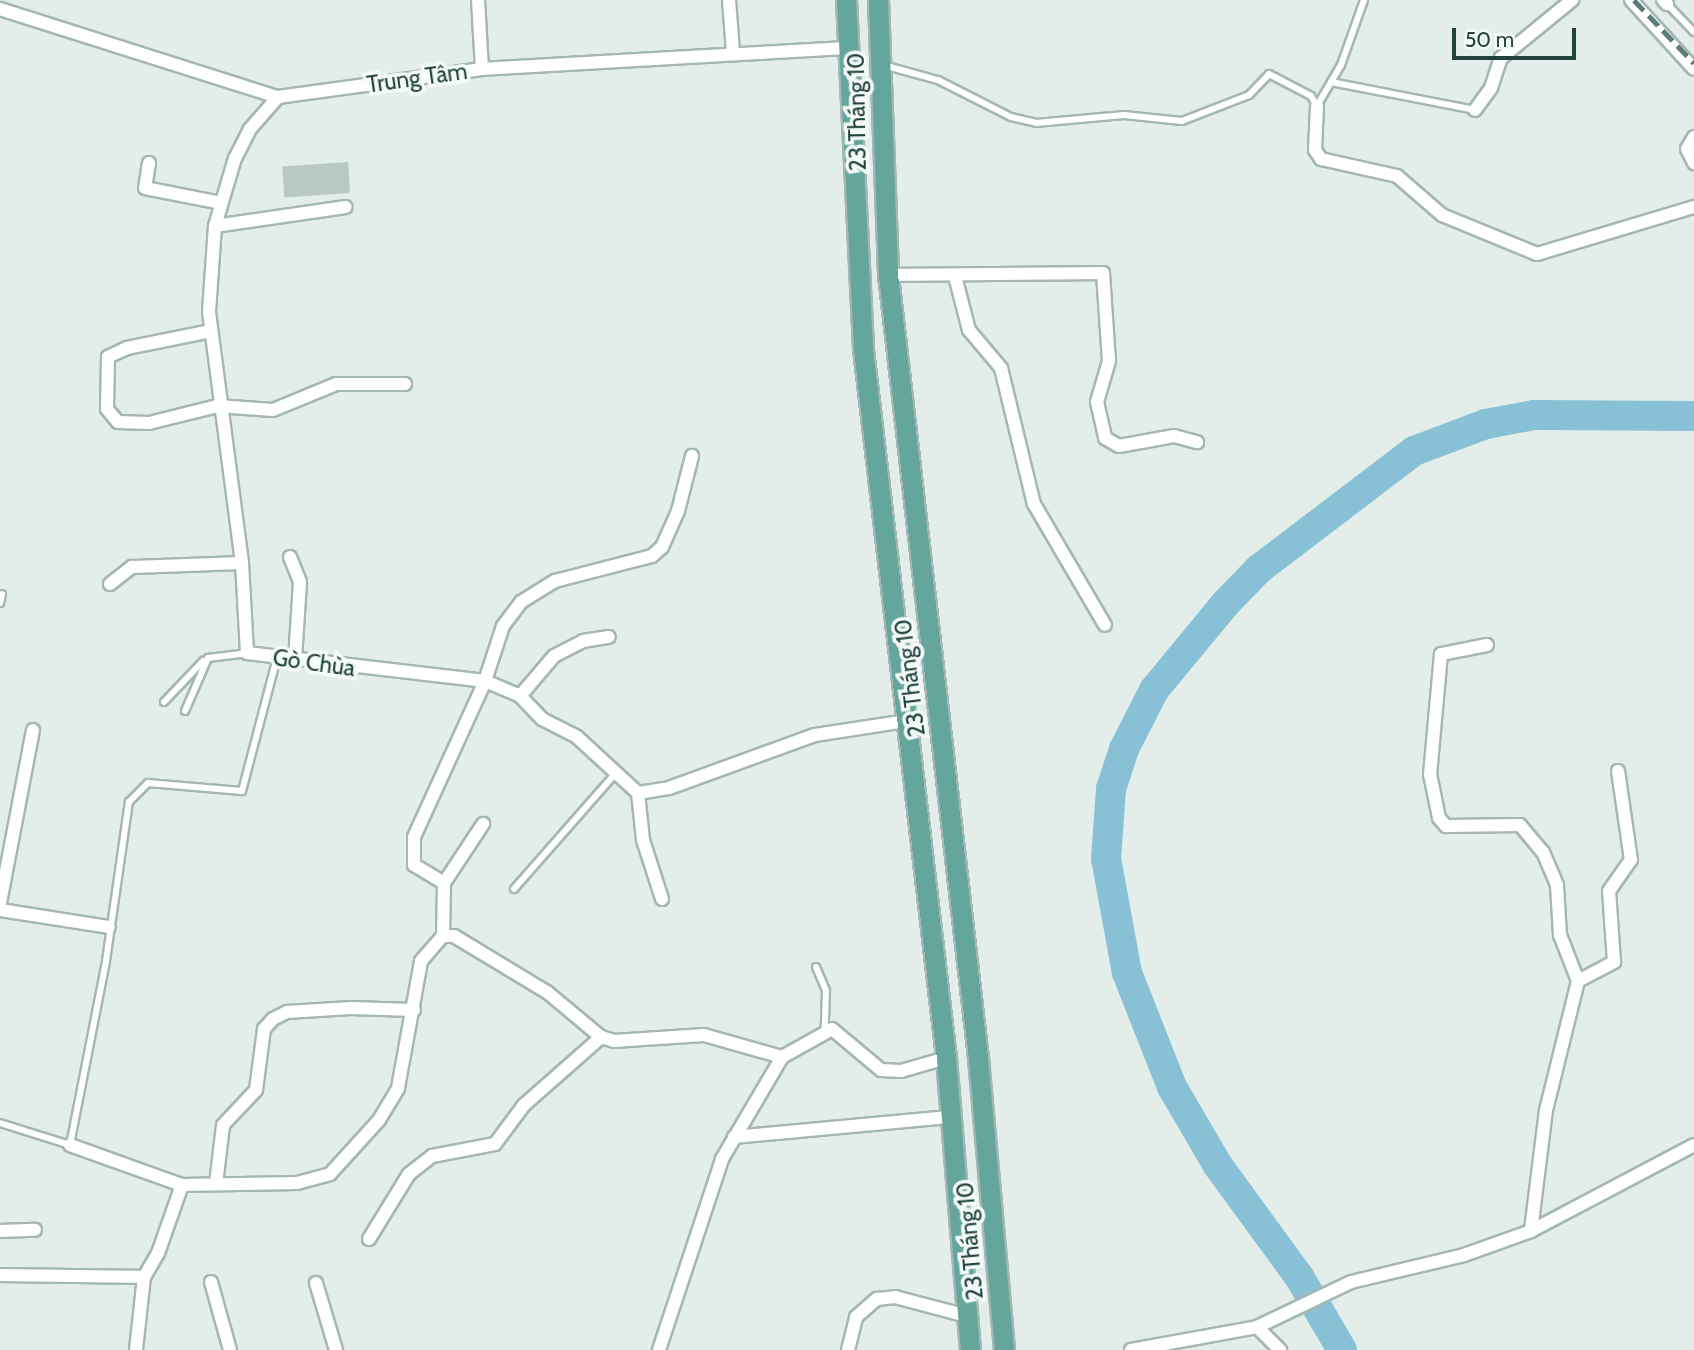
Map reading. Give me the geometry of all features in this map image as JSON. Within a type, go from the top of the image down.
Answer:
[{"type":"main road","name":"23 Tháng 10","points":[[846,0],[863,349],[946,1058],[970,1350]]},
{"type":"main road","name":"23 Tháng 10","points":[[878,0],[888,275],[977,1048],[1004,1350]]},
{"type":"main road","points":[[848,48],[881,55]]},
{"type":"street","points":[[478,0],[482,69]]},
{"type":"street","points":[[729,0],[733,52]]},
{"type":"street","points":[[1475,110],[1491,88],[1501,58],[1520,37],[1572,0]]},
{"type":"street","points":[[1630,0],[1694,69]]},
{"type":"street","name":"Trung Tâm","points":[[0,9],[278,97],[482,69],[733,52],[848,48]]},
{"type":"street","name":"Gò Chùa","points":[[278,97],[250,129],[221,203],[215,226],[211,331],[217,405],[242,564],[247,653],[485,681],[520,696],[531,710],[594,750],[615,774],[638,793]]},
{"type":"street","points":[[1317,106],[1315,150],[1321,159],[1390,173],[1442,215],[1537,254],[1694,207]]},
{"type":"street","points":[[1694,137],[1687,149],[1694,163]]},
{"type":"street","points":[[149,163],[145,188],[221,203]]},
{"type":"street","points":[[215,226],[346,207]]},
{"type":"street","points":[[888,275],[1103,273],[1109,361],[1097,402],[1105,438],[1119,446],[1174,436],[1197,442]]},
{"type":"street","points":[[955,276],[968,330],[1002,368],[1034,504],[1105,625]]},
{"type":"street","points":[[211,331],[127,348],[108,357],[107,409],[118,422],[149,423],[217,405],[273,410],[336,384],[405,384]]},
{"type":"street","points":[[444,883],[414,866],[410,853],[485,681],[503,626],[521,602],[555,580],[652,556],[663,547],[692,456]]},
{"type":"street","points":[[290,557],[300,582],[295,659]]},
{"type":"street","points":[[110,584],[121,572],[144,565],[242,564]]},
{"type":"street","points":[[520,696],[554,656],[583,641],[609,637]]},
{"type":"street","points":[[1487,645],[1441,654],[1429,754],[1435,803],[1446,826],[1520,825],[1532,834],[1557,885],[1560,936],[1578,981],[1546,1110],[1531,1231]]},
{"type":"street","points":[[662,899],[643,840],[638,793],[669,788],[815,735],[907,721]]},
{"type":"street","points":[[0,903],[33,730]]},
{"type":"street","points":[[1578,981],[1614,962],[1608,891],[1631,860],[1618,771]]},
{"type":"street","points":[[70,1145],[182,1185],[298,1184],[330,1174],[394,1097],[414,1010],[421,961],[443,936],[444,883],[483,824]]},
{"type":"street","points":[[0,910],[110,927]]},
{"type":"street","points":[[443,936],[454,936],[547,992],[601,1037]]},
{"type":"street","points":[[216,1184],[223,1125],[256,1090],[264,1029],[273,1018],[287,1012],[351,1008],[414,1010]]},
{"type":"street","points":[[659,1350],[712,1187],[734,1137],[782,1057],[825,1029],[839,1031],[881,1070],[901,1071],[946,1058]]},
{"type":"street","points":[[369,1239],[409,1174],[432,1156],[495,1144],[524,1105],[601,1037],[704,1035],[782,1057]]},
{"type":"street","points":[[734,1137],[950,1117]]},
{"type":"street","points":[[1131,1350],[1257,1327],[1350,1282],[1464,1255],[1531,1231],[1694,1145]]},
{"type":"street","points":[[136,1350],[144,1277],[158,1253],[182,1185]]},
{"type":"street","points":[[0,1231],[36,1230]]},
{"type":"street","points":[[0,1275],[144,1277]]},
{"type":"street","points":[[211,1282],[230,1350]]},
{"type":"street","points":[[316,1283],[336,1350]]},
{"type":"street","points":[[848,1350],[856,1317],[877,1299],[895,1297],[967,1316]]},
{"type":"street","points":[[1257,1327],[1280,1350]]},
{"type":"lane","points":[[881,55],[1011,117],[1036,123],[1124,115],[1182,121],[1250,95],[1269,74],[1311,96],[1317,106],[1331,82],[1364,0]]},
{"type":"lane","points":[[1665,2],[1694,32]]},
{"type":"lane","points":[[1331,82],[1475,110]]},
{"type":"lane","points":[[0,603],[2,594]]},
{"type":"lane","points":[[163,702],[194,665],[208,658],[247,653]]},
{"type":"lane","points":[[185,710],[208,658]]},
{"type":"lane","points":[[0,1123],[70,1145],[110,927],[129,803],[148,783],[242,791],[277,658]]},
{"type":"lane","points":[[514,889],[615,774]]},
{"type":"lane","points":[[816,967],[826,991],[825,1029]]},
{"type":"building","points":[[348,162],[350,193],[284,198],[282,167]]},
{"type":"waterway","points":[[1342,1350],[1300,1278],[1217,1164],[1172,1087],[1127,973],[1106,859],[1111,789],[1124,749],[1154,690],[1226,603],[1259,569],[1414,451],[1486,424],[1534,415],[1694,416]]},
{"type":"railway","points":[[1634,0],[1694,63]]}]
